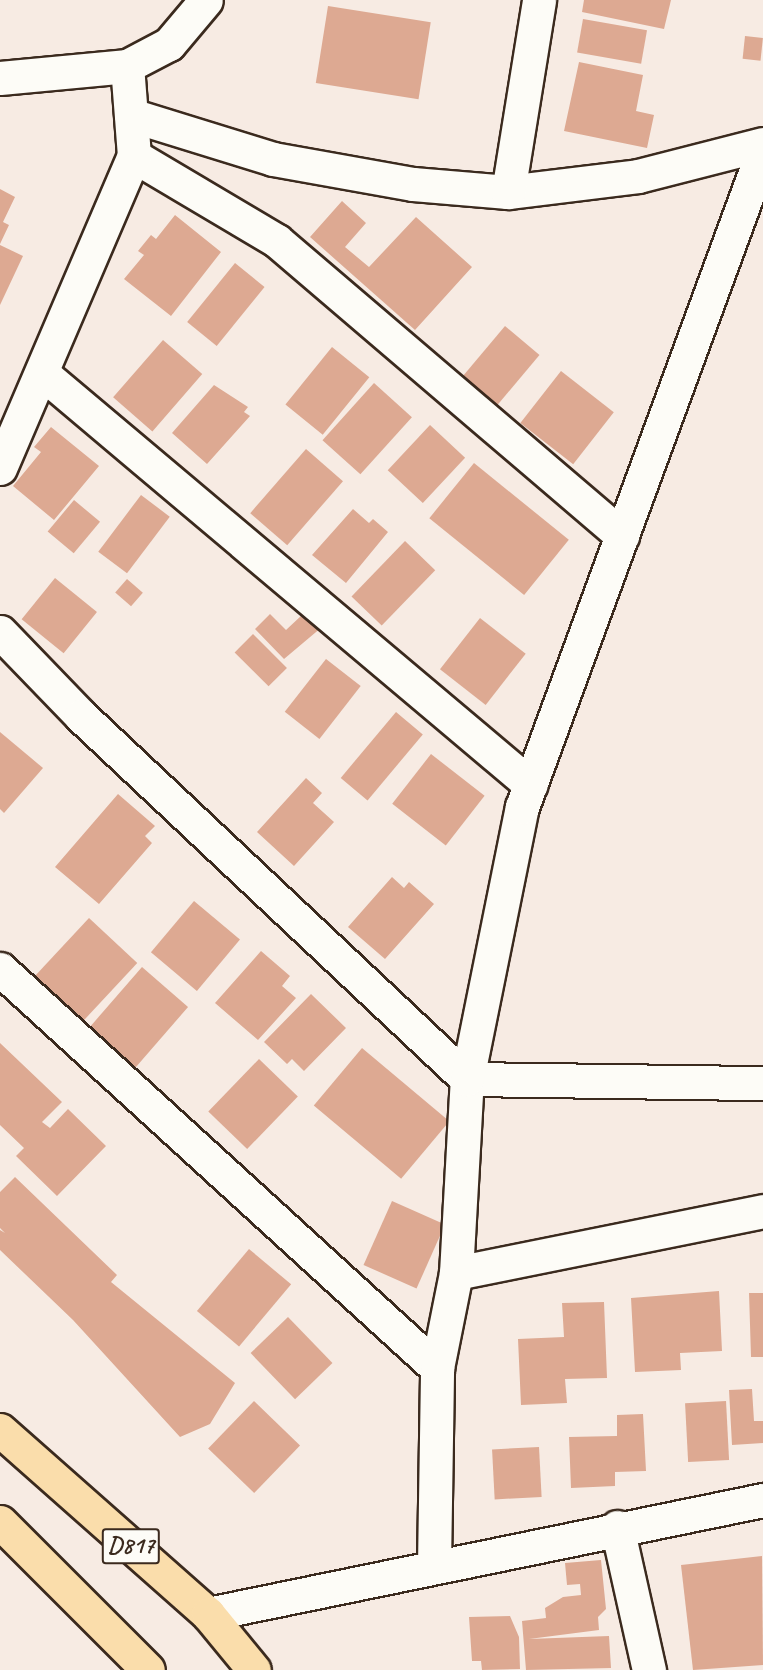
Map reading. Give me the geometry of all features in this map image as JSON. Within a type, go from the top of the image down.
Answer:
[{"type":"highway","name":"D817","points":[[0,1430],[208,1614],[254,1670]]},
{"type":"highway","points":[[0,1522],[148,1670]]},
{"type":"street","points":[[0,78],[128,66],[170,44],[206,0]]},
{"type":"street","points":[[508,192],[539,0]]},
{"type":"street","points":[[0,468],[134,156],[128,66]]},
{"type":"street","points":[[131,115],[273,159],[413,184],[508,192],[638,176],[763,144]]},
{"type":"street","points":[[434,1565],[437,1368],[456,1273],[467,1079],[522,807],[763,151]]},
{"type":"street","points":[[134,156],[277,241],[622,536]]},
{"type":"street","points":[[42,373],[531,785]]},
{"type":"street","points":[[0,632],[81,716],[467,1079],[763,1083]]},
{"type":"street","points":[[0,969],[437,1368]]},
{"type":"street","points":[[456,1273],[763,1211]]},
{"type":"street","points":[[208,1614],[617,1527],[763,1500]]},
{"type":"street","points":[[617,1527],[649,1670]]},
{"type":"building","points":[[584,0],[671,0],[664,29],[582,12]]},
{"type":"building","points":[[328,6],[431,22],[419,99],[316,83]]},
{"type":"building","points":[[583,19],[647,30],[641,64],[577,52]]},
{"type":"building","points":[[745,36],[763,38],[760,61],[743,59]]},
{"type":"building","points":[[579,62],[643,75],[636,111],[654,115],[647,148],[564,131]]},
{"type":"building","points":[[0,189],[15,197],[3,222],[9,225],[0,244]]},
{"type":"building","points":[[342,201],[366,223],[345,247],[369,267],[416,217],[472,267],[415,330],[310,237]]},
{"type":"building","points":[[175,215],[221,252],[171,316],[124,279],[144,255],[138,251],[151,235],[156,239]]},
{"type":"building","points":[[0,245],[23,256],[0,305]]},
{"type":"building","points":[[235,263],[265,287],[217,346],[187,322]]},
{"type":"building","points":[[505,326],[539,355],[496,406],[462,377]]},
{"type":"building","points":[[163,340],[202,374],[152,431],[113,397]]},
{"type":"building","points":[[332,347],[369,377],[323,435],[285,405]]},
{"type":"building","points":[[561,371],[614,412],[573,464],[520,423]]},
{"type":"building","points":[[374,383],[412,417],[360,474],[322,440]]},
{"type":"building","points":[[214,385],[248,407],[244,412],[250,416],[207,464],[172,433]]},
{"type":"building","points":[[430,425],[465,458],[423,503],[388,470]]},
{"type":"building","points":[[51,427],[99,466],[54,520],[13,486],[41,452],[34,447]]},
{"type":"building","points":[[306,449],[343,481],[287,545],[250,513]]},
{"type":"building","points":[[474,463],[569,540],[524,595],[429,518]]},
{"type":"building","points":[[141,495],[170,517],[127,573],[98,552]]},
{"type":"building","points":[[74,500],[100,522],[74,553],[48,531]]},
{"type":"building","points":[[353,509],[369,523],[373,519],[388,532],[346,583],[312,555]]},
{"type":"building","points":[[405,541],[435,570],[382,626],[352,596]]},
{"type":"building","points":[[55,578],[97,612],[64,653],[22,619]]},
{"type":"building","points":[[127,579],[143,593],[131,606],[115,593]]},
{"type":"building","points":[[270,614],[286,630],[302,615],[307,621],[312,616],[322,627],[284,659],[255,629]]},
{"type":"building","points":[[480,618],[526,654],[486,705],[440,669]]},
{"type":"building","points":[[253,634],[287,668],[269,686],[235,652]]},
{"type":"building","points":[[326,659],[361,686],[319,739],[285,712]]},
{"type":"building","points":[[396,712],[423,734],[368,800],[341,778]]},
{"type":"building","points":[[0,732],[43,768],[4,813],[0,809]]},
{"type":"building","points":[[431,754],[485,796],[446,846],[392,804]]},
{"type":"building","points":[[306,778],[322,793],[313,803],[334,822],[294,866],[257,832]]},
{"type":"building","points":[[118,794],[155,826],[145,836],[152,843],[99,904],[55,867]]},
{"type":"building","points":[[392,877],[404,888],[409,882],[434,904],[385,959],[348,927]]},
{"type":"building","points":[[194,901],[240,940],[197,991],[151,952]]},
{"type":"building","points":[[89,918],[137,963],[81,1024],[32,979]]},
{"type":"building","points":[[261,951],[290,976],[282,986],[296,998],[258,1040],[215,1003]]},
{"type":"building","points":[[142,967],[188,1007],[133,1070],[87,1030]]},
{"type":"building","points":[[311,994],[346,1028],[304,1071],[292,1059],[287,1064],[264,1042]]},
{"type":"building","points":[[0,1043],[62,1102],[42,1122],[50,1128],[68,1109],[106,1146],[57,1196],[16,1156],[24,1148],[0,1125]]},
{"type":"building","points":[[362,1048],[449,1121],[401,1179],[314,1105]]},
{"type":"building","points":[[259,1059],[298,1097],[247,1149],[208,1112]]},
{"type":"building","points":[[15,1177],[117,1275],[111,1282],[235,1383],[210,1424],[180,1437],[73,1320],[0,1250],[0,1230],[5,1233],[0,1228],[0,1192]]},
{"type":"building","points":[[392,1201],[445,1225],[417,1289],[364,1265]]},
{"type":"building","points":[[249,1249],[291,1284],[239,1346],[197,1311]]},
{"type":"building","points":[[719,1291],[722,1351],[680,1353],[681,1370],[635,1372],[631,1298]]},
{"type":"building","points":[[749,1293],[763,1293],[763,1357],[751,1357]]},
{"type":"building","points":[[604,1302],[607,1378],[565,1379],[567,1403],[521,1405],[518,1339],[564,1337],[562,1303]]},
{"type":"building","points":[[288,1317],[332,1363],[295,1399],[251,1353]]},
{"type":"building","points":[[752,1389],[754,1421],[763,1421],[763,1443],[732,1445],[729,1390]]},
{"type":"building","points":[[254,1401],[300,1445],[254,1493],[208,1448]]},
{"type":"building","points":[[726,1401],[729,1460],[688,1462],[685,1403]]},
{"type":"building","points":[[643,1414],[646,1471],[615,1472],[615,1486],[571,1488],[569,1437],[617,1436],[617,1415]]},
{"type":"building","points":[[539,1447],[542,1497],[495,1499],[492,1449]]},
{"type":"building","points":[[762,1556],[763,1665],[693,1670],[681,1565]]},
{"type":"building","points":[[601,1560],[606,1609],[598,1617],[599,1630],[529,1639],[609,1636],[611,1668],[526,1670],[522,1621],[546,1618],[545,1608],[563,1597],[581,1595],[580,1584],[567,1585],[565,1563]]},
{"type":"building","points":[[510,1616],[519,1637],[520,1669],[482,1670],[481,1661],[472,1661],[469,1617]]}]
